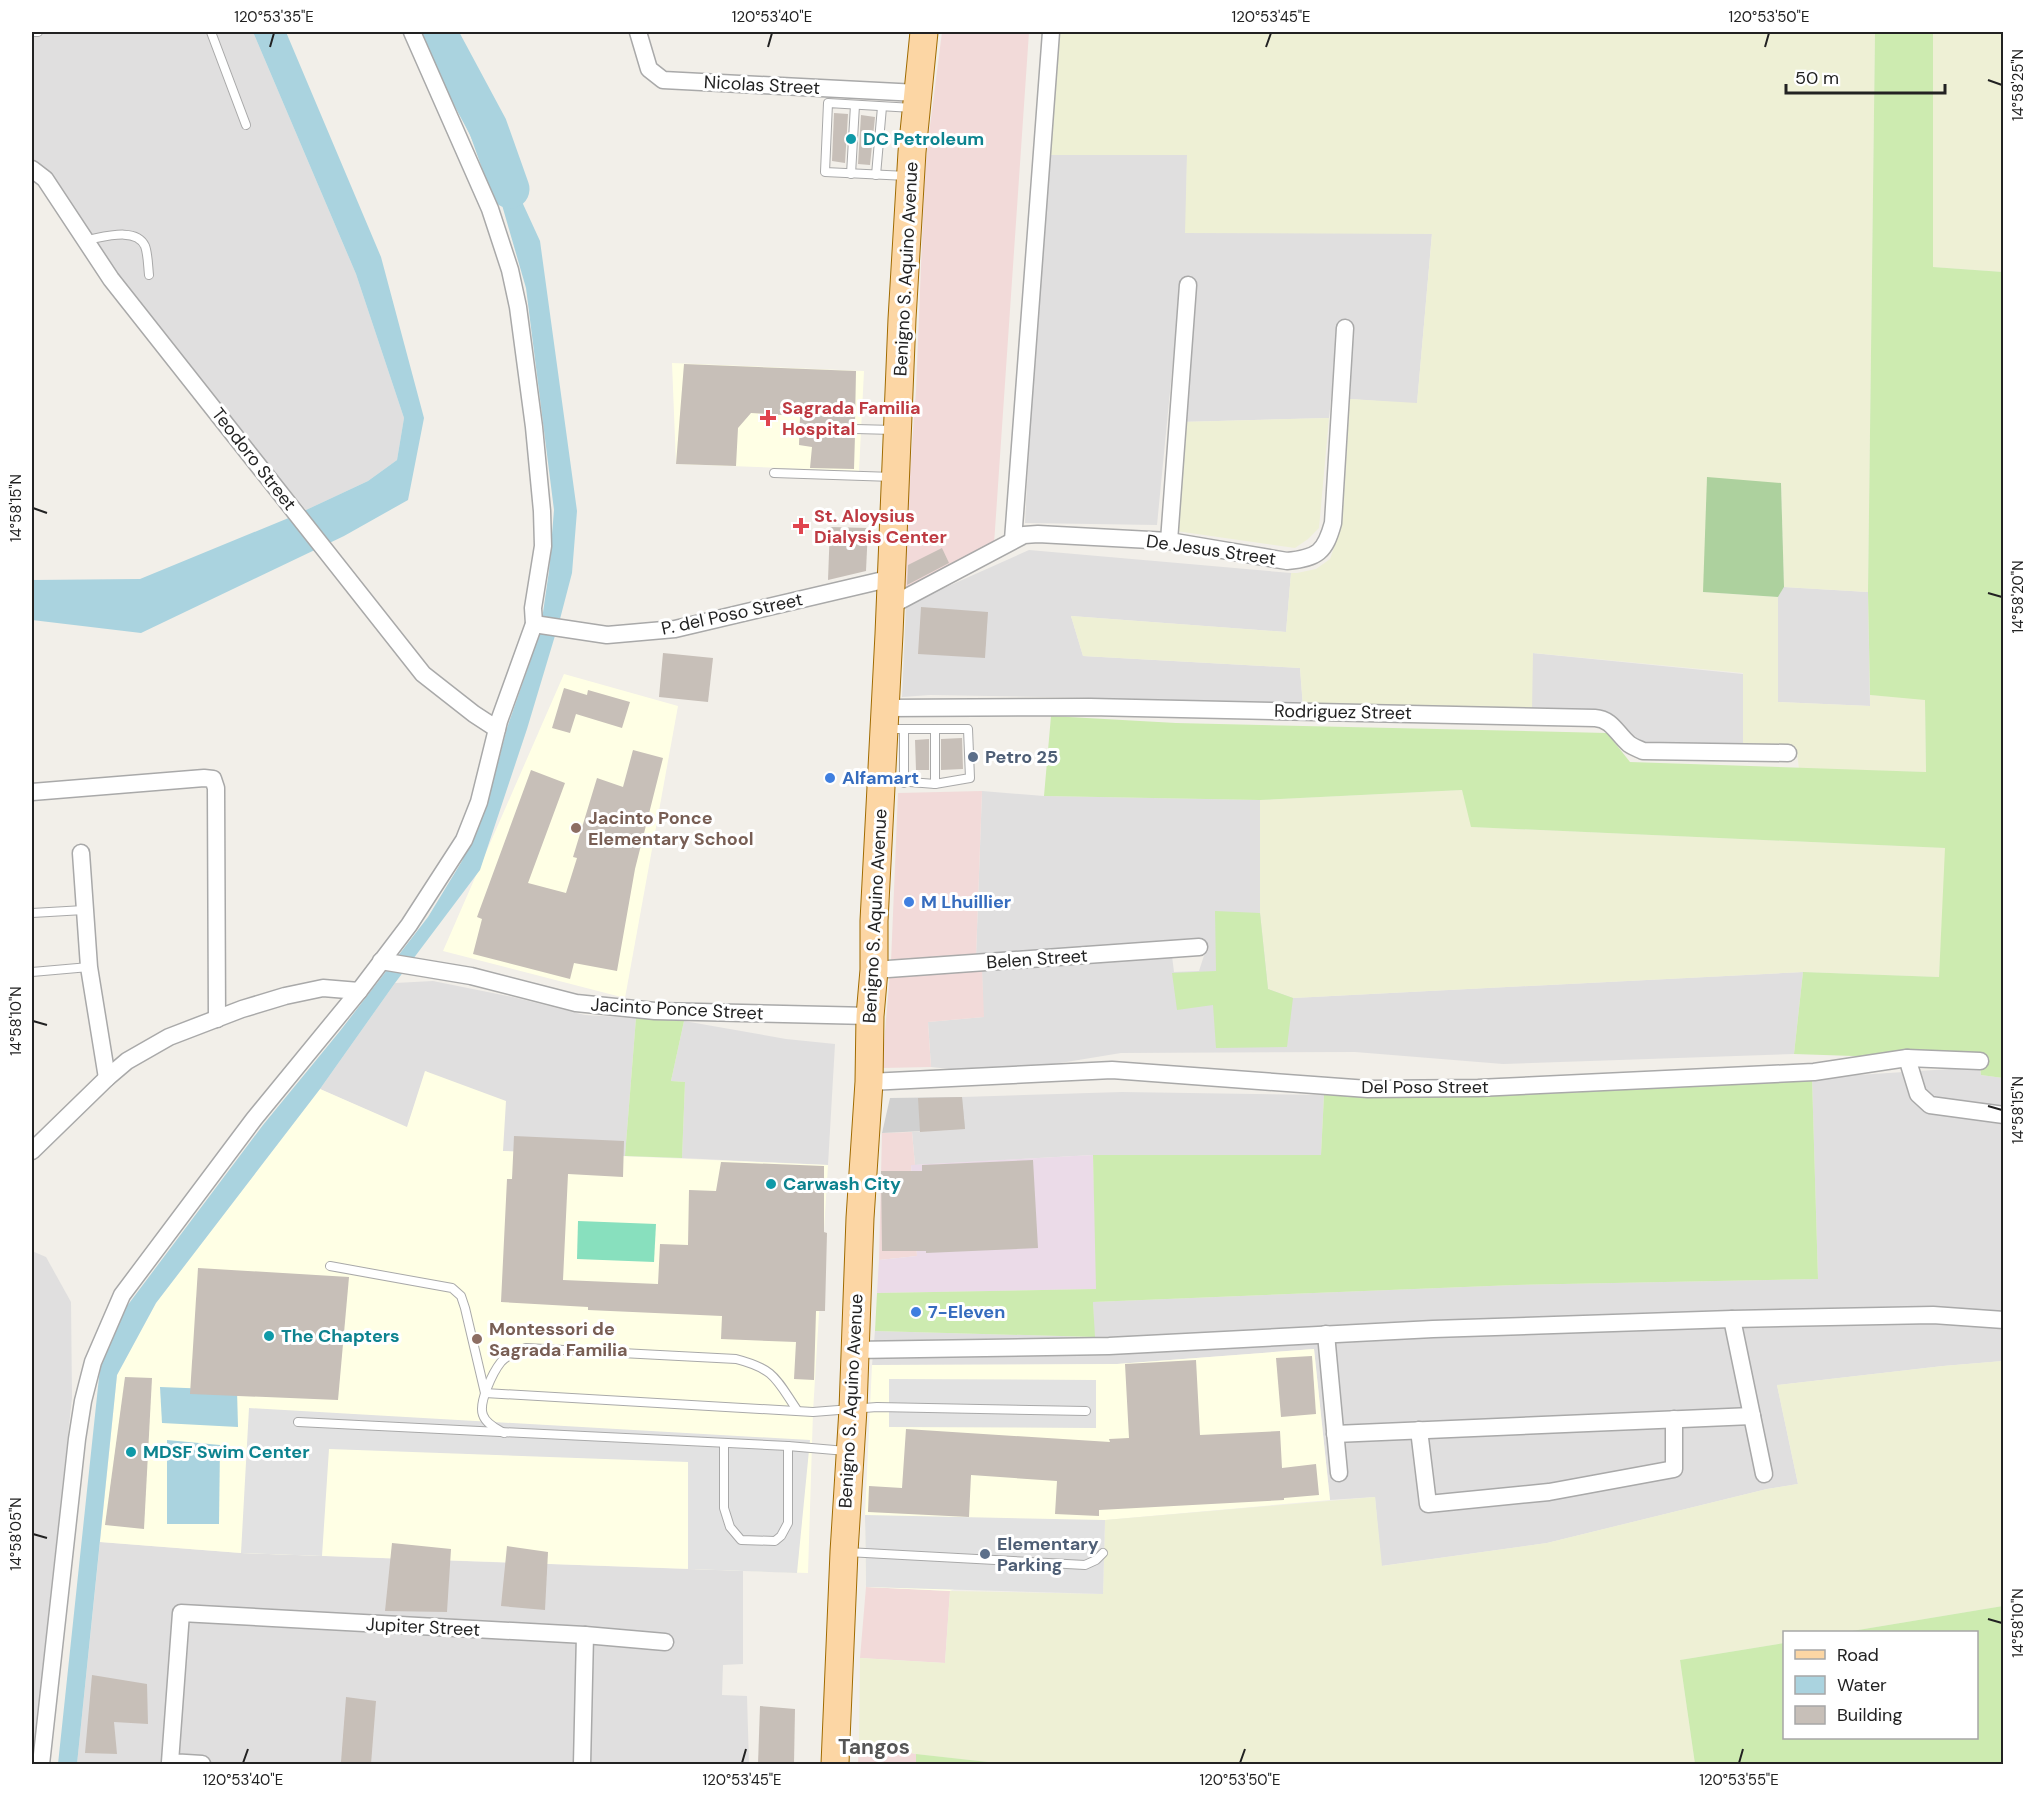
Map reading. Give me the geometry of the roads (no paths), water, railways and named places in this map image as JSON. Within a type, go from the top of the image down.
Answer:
[{"type":"main road","name":"Benigno S. Aquino Avenue","points":[[835,1764],[869,1082],[875,909],[893,781],[890,606],[911,176],[924,32]]},
{"type":"street","points":[[40,1764],[82,1401],[93,1362],[122,1295],[254,1119],[359,991],[409,925],[464,840],[479,802],[497,729],[534,624],[533,608],[543,546],[542,511],[518,307],[510,270],[490,209],[412,32]]},
{"type":"street","name":"Nicolas Street","points":[[638,32],[649,69],[663,80],[917,101]]},
{"type":"street","points":[[1013,540],[1051,32]]},
{"type":"street","name":"Teodoro Street","points":[[32,169],[45,179],[111,279],[423,674],[497,729]]},
{"type":"street","points":[[1169,541],[1188,285]]},
{"type":"street","name":"De Jesus Street","points":[[890,606],[1024,535],[1169,541],[1287,561],[1304,559],[1317,554],[1328,541],[1333,523],[1345,328]]},
{"type":"street","name":"P. del Poso Street","points":[[534,624],[607,635],[675,629],[892,578]]},
{"type":"street","name":"Rodriguez Street","points":[[891,722],[1090,707],[1603,718],[1631,745],[1643,751],[1788,753]]},
{"type":"street","points":[[32,792],[213,779],[216,788],[217,1019]]},
{"type":"street","points":[[81,853],[89,967],[107,1078]]},
{"type":"street","name":"Belen Street","points":[[874,970],[1198,947]]},
{"type":"street","name":"Jacinto Ponce Street","points":[[381,961],[471,976],[576,1003],[655,1011],[870,1016]]},
{"type":"street","points":[[32,1150],[127,1061],[169,1037],[285,996],[323,988],[359,991]]},
{"type":"street","points":[[1907,1058],[1918,1094],[1930,1105],[2004,1116]]},
{"type":"street","name":"Del Poso Street","points":[[869,1082],[1112,1070],[1368,1089],[1478,1088],[1814,1072],[1907,1058],[1980,1061]]},
{"type":"street","points":[[854,1350],[1109,1346],[1433,1329],[1732,1319],[1932,1315],[2004,1320]]},
{"type":"street","points":[[1732,1319],[1764,1474]]},
{"type":"street","points":[[1326,1334],[1339,1473]]},
{"type":"street","points":[[1335,1434],[1752,1416]]},
{"type":"street","points":[[1419,1430],[1428,1504],[1549,1492],[1674,1469],[1674,1419]]},
{"type":"street","name":"Jupiter Street","points":[[202,1764],[170,1762],[182,1613],[585,1635],[665,1642]]},
{"type":"street","points":[[582,1764],[585,1635]]},
{"type":"lane","points":[[32,32],[38,32]]},
{"type":"lane","points":[[212,32],[246,125]]},
{"type":"lane","points":[[911,176],[825,172],[828,103],[882,107],[917,101]]},
{"type":"lane","points":[[851,174],[855,105]]},
{"type":"lane","points":[[876,175],[882,107]]},
{"type":"lane","points":[[85,240],[120,235],[137,238],[145,247],[149,275]]},
{"type":"lane","points":[[855,429],[898,430]]},
{"type":"lane","points":[[774,473],[896,477]]},
{"type":"lane","points":[[891,722],[935,729],[968,729],[970,778],[935,784],[893,781]]},
{"type":"lane","points":[[935,729],[935,784]]},
{"type":"lane","points":[[32,913],[84,910]]},
{"type":"lane","points":[[32,972],[89,967]]},
{"type":"lane","points":[[330,1266],[452,1288],[461,1296],[465,1308],[485,1393]]},
{"type":"lane","points":[[505,1434],[486,1422],[481,1413],[485,1393],[502,1361],[516,1351],[526,1348],[736,1359],[758,1365],[774,1376],[797,1410]]},
{"type":"lane","points":[[485,1393],[813,1412],[877,1407],[1086,1411]]},
{"type":"lane","points":[[298,1422],[850,1451]]},
{"type":"lane","points":[[724,1443],[724,1508],[730,1527],[741,1540],[775,1541],[781,1536],[788,1522],[788,1446]]},
{"type":"lane","points":[[844,1552],[1085,1565],[1096,1560],[1103,1553]]},
{"type":"water","points":[[253,32],[286,32],[381,257],[424,418],[408,500],[344,536],[141,633],[32,620],[32,580],[140,579],[291,517],[368,481],[397,460],[404,418],[356,274]]},
{"type":"water","points":[[423,32],[444,32],[540,241],[577,511],[572,573],[527,729],[480,870],[395,983],[320,1089],[156,1303],[117,1375],[77,1764],[58,1764],[100,1368],[127,1306],[263,1125],[340,1031],[428,917],[462,861],[487,805],[507,728],[540,633],[549,571],[554,510],[526,288],[502,205]]},
{"type":"water","points":[[160,1387],[237,1390],[238,1427],[162,1423]]},
{"type":"water","points":[[167,1440],[220,1445],[219,1524],[167,1524]]},
{"type":"waterway","points":[[437,32],[488,127],[510,189]]},
{"type":"place","name":"DC Petroleum","points":[[851,139]]},
{"type":"place","name":"Sagrada Familia Hospital","points":[[768,418]]},
{"type":"place","name":"St. Aloysius Dialysis Center","points":[[801,526]]},
{"type":"place","name":"Petro 25","points":[[973,757]]},
{"type":"place","name":"Alfamart","points":[[830,778]]},
{"type":"place","name":"Jacinto Ponce Elementary School","points":[[576,828]]},
{"type":"place","name":"M Lhuillier","points":[[909,902]]},
{"type":"place","name":"Carwash City","points":[[771,1184]]},
{"type":"place","name":"7-Eleven","points":[[916,1312]]},
{"type":"place","name":"The Chapters","points":[[269,1336]]},
{"type":"place","name":"Montessori de Sagrada Familia","points":[[477,1339]]},
{"type":"place","name":"MDSF Swim Center","points":[[131,1452]]},
{"type":"place","name":"Elementary Parking","points":[[985,1554]]},
{"type":"district","name":"Tangos","points":[[874,1747]]}]
